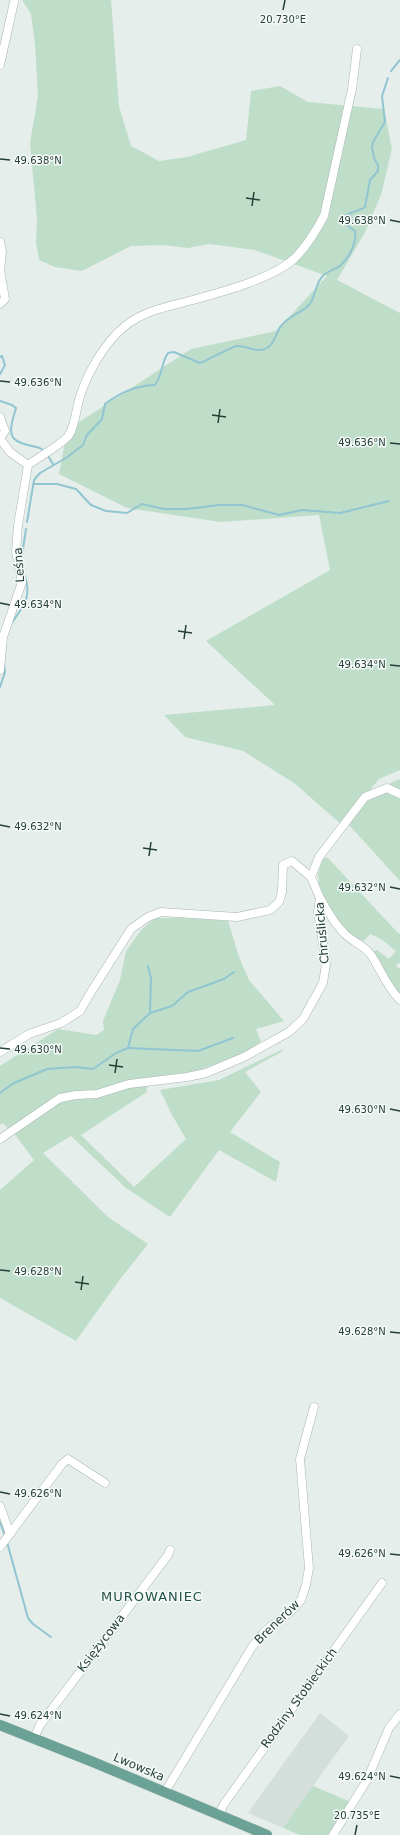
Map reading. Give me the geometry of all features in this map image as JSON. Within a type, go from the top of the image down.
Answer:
[{"type":"main road","name":"Lwowska","points":[[0,1725],[267,1835]]},
{"type":"street","points":[[0,65],[14,2]]},
{"type":"street","points":[[0,418],[5,431],[0,439],[10,452],[26,463],[69,436],[79,398],[89,372],[100,355],[124,326],[140,317],[160,309],[238,286],[277,270],[295,258],[316,232],[324,216],[352,89],[357,49]]},
{"type":"street","points":[[0,242],[2,252],[0,270],[5,299],[0,304]]},
{"type":"street","name":"Leśna","points":[[0,670],[3,637],[22,582],[16,552],[26,463]]},
{"type":"street","points":[[311,877],[319,857],[365,797],[387,788],[400,794]]},
{"type":"street","name":"Chruślicka","points":[[0,1052],[29,1034],[61,1023],[80,1011],[131,930],[148,917],[161,912],[237,917],[270,910],[279,902],[282,892],[283,865],[292,861],[311,877],[320,898],[318,912],[326,964],[323,983],[303,1019],[289,1032],[244,1057],[206,1073],[187,1077],[129,1084],[97,1094],[76,1095],[60,1098],[0,1138]]},
{"type":"street","points":[[320,898],[345,934],[365,948],[372,956],[394,993],[400,1000]]},
{"type":"street","name":"Brenerów","points":[[165,1792],[252,1647],[264,1631],[290,1612],[301,1600],[306,1585],[309,1568],[300,1459],[314,1407]]},
{"type":"street","points":[[0,1547],[62,1464],[68,1459],[105,1482]]},
{"type":"street","points":[[0,1506],[8,1537]]},
{"type":"street","name":"Księżycowa","points":[[34,1738],[40,1725],[168,1555],[170,1550]]},
{"type":"street","name":"Rodziny Stobieckich","points":[[218,1814],[382,1583]]},
{"type":"street","points":[[333,1835],[367,1780],[389,1728],[400,1714]]},
{"type":"shaded area","points":[[320,1713],[349,1736],[283,1828],[248,1813]]},
{"type":"green space","points":[[22,0],[111,0],[119,106],[131,146],[159,161],[187,157],[246,140],[251,91],[280,86],[308,102],[384,109],[392,149],[381,195],[364,234],[337,280],[400,313],[400,770],[379,779],[341,824],[294,783],[243,751],[185,737],[164,715],[275,705],[206,641],[330,570],[319,515],[221,522],[127,508],[59,474],[67,430],[191,349],[276,331],[327,276],[255,250],[209,244],[188,248],[163,245],[131,246],[82,271],[55,267],[39,260],[36,242],[37,219],[30,143],[38,96],[35,44],[31,14]]},
{"type":"green space","points":[[400,779],[400,881],[349,825],[370,797],[382,787]]},
{"type":"green space","points":[[327,857],[400,934],[400,962],[396,966],[400,969],[400,995],[373,954],[374,951],[377,950],[389,959],[396,951],[381,939],[370,934],[364,941],[350,935],[331,913],[319,887],[318,874],[323,859]]},
{"type":"green space","points":[[155,918],[185,918],[228,921],[239,957],[249,980],[284,1021],[256,1029],[261,1042],[238,1056],[191,1073],[163,1075],[146,1088],[147,1092],[81,1135],[134,1187],[186,1139],[160,1090],[219,1080],[281,1050],[283,1051],[245,1072],[261,1092],[230,1132],[280,1162],[276,1182],[219,1150],[170,1217],[126,1188],[71,1136],[43,1153],[108,1217],[148,1244],[121,1278],[76,1341],[0,1298],[0,1190],[34,1160],[16,1136],[3,1123],[0,1125],[0,1066],[58,1029],[96,1035],[104,1030],[103,1021],[120,980],[126,951],[142,929]]},
{"type":"green space","points":[[313,1786],[351,1802],[331,1835],[300,1835],[283,1828]]},
{"type":"waterway","points":[[391,71],[400,60]]},
{"type":"waterway","points":[[27,522],[34,480],[40,473],[66,458],[83,445],[87,435],[102,419],[105,404],[128,390],[155,385],[158,381],[168,353],[174,352],[200,363],[237,346],[255,350],[263,350],[270,346],[279,329],[290,317],[305,309],[311,303],[319,281],[324,275],[343,263],[354,245],[355,231],[345,224],[343,217],[365,207],[370,180],[378,171],[378,165],[374,158],[372,147],[373,142],[385,122],[382,96],[388,78]]},
{"type":"waterway","points":[[0,357],[2,356],[5,365],[0,374]]},
{"type":"waterway","points":[[0,401],[16,408],[11,427],[13,437],[17,441],[43,450]]},
{"type":"waterway","points":[[48,456],[53,464]]},
{"type":"waterway","points":[[34,484],[57,484],[76,489],[91,505],[106,511],[127,513],[142,504],[164,509],[242,505],[279,515],[302,510],[340,513],[389,501]]},
{"type":"waterway","points":[[23,566],[22,555],[26,529]]},
{"type":"waterway","points":[[11,624],[23,607],[27,597],[27,584],[25,576]]},
{"type":"waterway","points":[[0,687],[5,672],[4,663]]},
{"type":"waterway","points":[[148,966],[151,978],[150,1013]]},
{"type":"waterway","points":[[0,1093],[12,1084],[47,1069],[76,1067],[93,1069],[116,1053],[128,1048],[133,1029],[150,1013],[172,1006],[188,992],[224,979],[234,972]]},
{"type":"waterway","points":[[128,1048],[198,1051],[233,1038]]},
{"type":"waterway","points":[[0,1522],[5,1536]]},
{"type":"waterway","points":[[7,1542],[28,1618],[33,1624],[51,1637]]},
{"type":"district","name":"MUROWANIEC","points":[[152,1596]]}]
